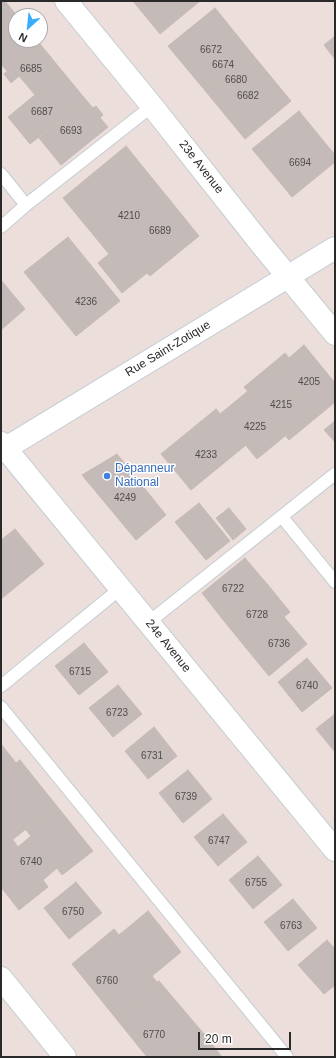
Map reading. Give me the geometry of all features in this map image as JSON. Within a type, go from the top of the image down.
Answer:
[{"type":"street","name":"23e Avenue","points":[[66,1],[335,334]]},
{"type":"street","name":"Rue Saint-Zotique","points":[[2,447],[335,248]]},
{"type":"street","name":"24e Avenue","points":[[2,447],[121,588],[335,850]]},
{"type":"street","points":[[1,978],[65,1057]]},
{"type":"lane","points":[[1,227],[26,205],[152,106]]},
{"type":"lane","points":[[1,174],[26,205]]},
{"type":"lane","points":[[149,622],[335,474]]},
{"type":"lane","points":[[282,517],[335,582]]},
{"type":"lane","points":[[1,686],[121,588]]},
{"type":"lane","points":[[1,708],[287,1057]]},
{"type":"building","points":[[1,1],[5,1],[11,8],[8,8],[8,26],[1,32]]},
{"type":"building","points":[[133,1],[200,1],[160,34]]},
{"type":"building","points":[[215,8],[253,55],[207,93],[168,46]]},
{"type":"building","points":[[8,26],[8,48],[35,48],[7,71],[1,64],[1,32]]},
{"type":"building","points":[[335,36],[335,59],[324,45]]},
{"type":"building","points":[[35,48],[43,48],[63,72],[35,95],[19,76],[11,83],[4,74]]},
{"type":"building","points":[[253,55],[291,101],[245,139],[207,93]]},
{"type":"building","points":[[63,72],[86,100],[30,144],[8,117]]},
{"type":"building","points":[[86,100],[93,108],[96,106],[103,115],[100,118],[108,127],[61,165],[39,138]]},
{"type":"building","points":[[299,111],[335,155],[335,162],[292,197],[252,149]]},
{"type":"building","points":[[126,146],[199,236],[150,276],[147,273],[122,293],[98,263],[109,254],[63,198]]},
{"type":"building","points":[[68,237],[120,301],[76,336],[24,272]]},
{"type":"building","points":[[1,280],[25,309],[1,330]]},
{"type":"building","points":[[304,345],[335,383],[335,402],[317,417],[272,364],[285,353],[289,358]]},
{"type":"building","points":[[272,364],[317,417],[289,440],[244,387]]},
{"type":"building","points":[[248,391],[285,436],[257,459],[220,414]]},
{"type":"building","points":[[216,409],[246,445],[191,490],[161,454]]},
{"type":"building","points":[[335,421],[335,442],[324,430]]},
{"type":"building","points":[[117,454],[166,515],[136,540],[82,475]]},
{"type":"building","points":[[199,503],[230,541],[206,560],[175,522]]},
{"type":"building","points":[[229,508],[246,529],[233,540],[216,518]]},
{"type":"building","points":[[15,529],[44,564],[1,599],[1,540]]},
{"type":"building","points":[[245,558],[268,585],[224,621],[202,593]]},
{"type":"building","points":[[268,585],[290,612],[246,648],[224,621]]},
{"type":"building","points":[[284,617],[307,644],[269,676],[246,648]]},
{"type":"building","points":[[84,643],[108,672],[79,695],[55,666]]},
{"type":"building","points":[[307,658],[332,688],[302,712],[278,682]]},
{"type":"building","points":[[118,685],[142,714],[113,737],[89,708]]},
{"type":"building","points":[[335,714],[335,752],[316,729]]},
{"type":"building","points":[[154,727],[177,756],[148,779],[125,751]]},
{"type":"building","points":[[1,744],[16,763],[1,775]]},
{"type":"building","points":[[20,760],[56,805],[1,849],[1,775]]},
{"type":"building","points":[[188,770],[212,799],[183,823],[159,793]]},
{"type":"building","points":[[56,805],[93,851],[62,875],[57,868],[43,880],[48,887],[19,910],[1,887],[1,849],[13,840],[18,847],[31,836],[25,829]]},
{"type":"building","points":[[223,814],[247,842],[218,866],[194,837]]},
{"type":"building","points":[[258,856],[282,885],[253,909],[229,880]]},
{"type":"building","points":[[76,882],[102,913],[69,939],[44,908]]},
{"type":"building","points":[[293,899],[317,928],[288,951],[264,922]]},
{"type":"building","points":[[148,911],[181,952],[152,976],[157,982],[114,1016],[72,964],[114,929],[119,935]]},
{"type":"building","points":[[327,940],[335,949],[335,985],[324,994],[298,965]]},
{"type":"building","points":[[159,981],[204,1034],[176,1057],[147,1057],[114,1016]]},
{"type":"building","points":[[204,1034],[222,1057],[176,1057]]},
{"type":"place","name":"Dépanneur National","points":[[107,476]]}]
